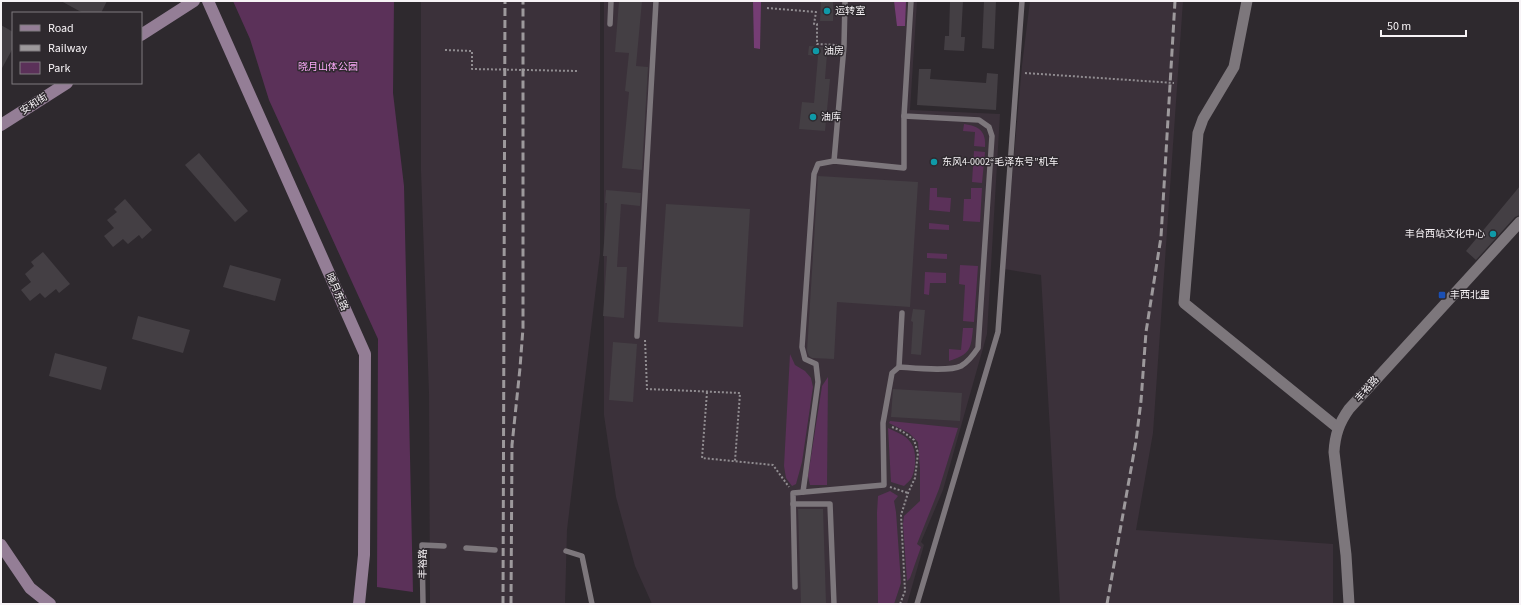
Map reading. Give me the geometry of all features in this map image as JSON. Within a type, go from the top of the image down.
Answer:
[{"type":"street","points":[[142,34],[194,1]]},
{"type":"street","name":"晓月东路","points":[[208,1],[364,354],[364,555],[359,604]]},
{"type":"street","points":[[1247,1],[1234,67],[1203,119],[1198,133],[1184,303],[1338,428]]},
{"type":"street","name":"安和街","points":[[1,126],[65,84]]},
{"type":"street","name":"丰裕路","points":[[1349,604],[1346,555],[1334,452],[1334,440],[1338,428],[1349,409],[1520,222]]},
{"type":"street","points":[[1,545],[30,588],[50,604]]},
{"type":"lane","points":[[610,24],[611,1]]},
{"type":"lane","points":[[637,336],[656,1]]},
{"type":"lane","points":[[834,161],[844,46],[845,1]]},
{"type":"lane","points":[[803,492],[818,382],[816,364],[805,359],[802,347],[814,174],[818,164],[834,161],[904,168],[904,116],[911,1]]},
{"type":"lane","points":[[917,604],[998,332],[1022,1]]},
{"type":"lane","points":[[795,587],[793,493],[884,485],[883,423],[892,373],[899,367],[949,369],[961,366],[978,348],[992,136],[988,127],[979,120],[904,116]]},
{"type":"lane","points":[[899,367],[902,313]]},
{"type":"lane","points":[[793,504],[830,504],[834,604]]},
{"type":"lane","name":"丰裕路","points":[[424,604],[422,545],[444,546]]},
{"type":"lane","points":[[466,548],[495,550]]},
{"type":"lane","points":[[566,551],[582,556],[592,604]]},
{"type":"path","points":[[767,8],[816,12],[814,24],[817,24],[817,44],[844,46]]},
{"type":"path","points":[[445,50],[472,51],[472,69],[579,71]]},
{"type":"path","points":[[1016,72],[1174,83]]},
{"type":"path","points":[[645,338],[647,389],[740,393],[735,461]]},
{"type":"path","points":[[707,392],[702,458],[773,465],[793,493]]},
{"type":"path","points":[[883,423],[902,431],[914,440],[918,453],[918,464],[915,478],[900,515],[905,591],[900,604]]},
{"type":"path","points":[[884,485],[908,493]]},
{"type":"shaded area","points":[[421,1],[600,1],[600,254],[567,530],[565,604],[430,604],[429,393],[421,171]]},
{"type":"shaded area","points":[[604,1],[917,1],[910,110],[1000,114],[987,334],[943,490],[921,542],[924,545],[907,604],[652,604],[635,566],[616,497],[604,415]]},
{"type":"shaded area","points":[[753,1],[761,1],[760,49],[754,48]]},
{"type":"shaded area","points":[[894,1],[906,1],[905,26],[897,26]]},
{"type":"shaded area","points":[[1030,1],[1183,1],[1153,433],[1136,530],[1333,544],[1333,604],[1060,604],[1041,275],[1004,269],[1022,65]]},
{"type":"green space","name":"晓月山体公园","points":[[233,1],[394,1],[393,93],[404,186],[413,592],[377,587],[378,339],[269,100],[250,39]]},
{"type":"green space","points":[[964,124],[974,126],[983,133],[985,147],[974,146],[975,132],[963,131]]},
{"type":"green space","points":[[974,151],[985,152],[982,183],[972,182]]},
{"type":"green space","points":[[930,188],[937,188],[937,197],[951,198],[950,212],[929,210]]},
{"type":"green space","points":[[971,188],[982,188],[980,222],[963,221],[964,199],[971,199]]},
{"type":"green space","points":[[929,223],[949,225],[949,230],[929,229]]},
{"type":"green space","points":[[927,253],[947,254],[947,259],[927,258]]},
{"type":"green space","points":[[960,265],[978,266],[974,322],[963,321],[965,285],[959,284]]},
{"type":"green space","points":[[925,272],[946,273],[946,283],[930,283],[929,295],[924,294]]},
{"type":"green space","points":[[963,328],[973,328],[970,346],[961,356],[949,361],[949,349],[961,350]]},
{"type":"green space","points":[[790,354],[795,365],[805,371],[811,378],[813,387],[802,462],[796,484],[792,486],[786,478],[784,466]]},
{"type":"green space","points":[[828,377],[827,485],[810,485],[808,476],[822,386]]},
{"type":"green space","points":[[890,421],[958,428],[939,489],[917,544],[921,547],[910,578],[907,581],[903,524],[904,516],[920,501],[918,442],[909,433],[889,423]]},
{"type":"green space","points":[[888,428],[901,434],[913,446],[915,464],[913,473],[911,479],[904,486],[891,482]]},
{"type":"green space","points":[[890,491],[898,496],[894,501],[901,583],[894,604],[878,604],[878,496]]},
{"type":"building","points":[[61,1],[107,1],[102,12],[81,12]]},
{"type":"building","points":[[619,1],[642,1],[636,66],[648,67],[642,170],[622,168],[629,92],[625,91],[629,53],[615,52]]},
{"type":"building","name":"运转室","points":[[821,1],[833,1],[833,21],[820,21]]},
{"type":"building","points":[[950,1],[963,1],[961,37],[965,37],[964,51],[944,50],[945,36],[949,36]]},
{"type":"building","points":[[984,1],[996,1],[994,49],[982,48]]},
{"type":"building","points":[[1,25],[12,31],[12,50],[1,70]]},
{"type":"building","points":[[809,46],[823,47],[823,54],[827,54],[825,79],[830,79],[825,131],[799,129],[802,102],[814,103],[818,56],[808,55]]},
{"type":"building","points":[[919,69],[931,69],[930,79],[986,83],[987,73],[998,74],[996,110],[917,105]]},
{"type":"building","points":[[199,153],[248,211],[235,222],[185,165]]},
{"type":"building","points":[[818,176],[918,182],[910,307],[837,302],[834,359],[812,358],[809,356],[807,351]]},
{"type":"building","name":"丰台西站文化中心","points":[[1520,186],[1520,215],[1515,217],[1476,260],[1466,251]]},
{"type":"building","points":[[606,190],[641,193],[640,206],[621,204],[617,267],[627,267],[624,318],[603,316],[607,256],[603,256],[607,203],[605,203]]},
{"type":"building","points":[[125,199],[152,230],[142,239],[139,235],[128,244],[123,239],[113,247],[104,236],[114,228],[107,220],[117,212],[114,209]]},
{"type":"building","points":[[666,204],[750,209],[743,327],[658,322]]},
{"type":"building","points":[[43,252],[70,284],[59,293],[56,289],[45,298],[40,293],[30,301],[21,290],[31,282],[25,274],[34,266],[31,262]]},
{"type":"building","points":[[230,265],[281,279],[275,301],[223,287]]},
{"type":"building","points":[[913,309],[925,310],[921,355],[911,354],[913,322],[911,321]]},
{"type":"building","points":[[138,316],[190,330],[183,353],[132,339]]},
{"type":"building","points":[[613,342],[637,344],[633,402],[609,400]]},
{"type":"building","points":[[55,353],[107,367],[101,390],[49,376]]},
{"type":"building","points":[[893,389],[962,393],[960,421],[891,417]]},
{"type":"building","points":[[798,509],[823,509],[826,603],[801,603]]},
{"type":"railway","points":[[503,604],[505,1]]},
{"type":"railway","points":[[511,604],[512,445],[523,328],[523,1]]},
{"type":"railway","points":[[1107,604],[1136,441],[1141,401],[1146,332],[1161,237],[1175,1]]},
{"type":"place","name":"运转室","points":[[827,11]]},
{"type":"place","name":"油房","points":[[816,51]]},
{"type":"place","name":"油库","points":[[813,117]]},
{"type":"place","name":"东风4-0002“毛泽东号”机车","points":[[934,162]]},
{"type":"place","name":"丰台西站文化中心","points":[[1493,234]]},
{"type":"place","name":"丰西北里","points":[[1442,295]]}]
